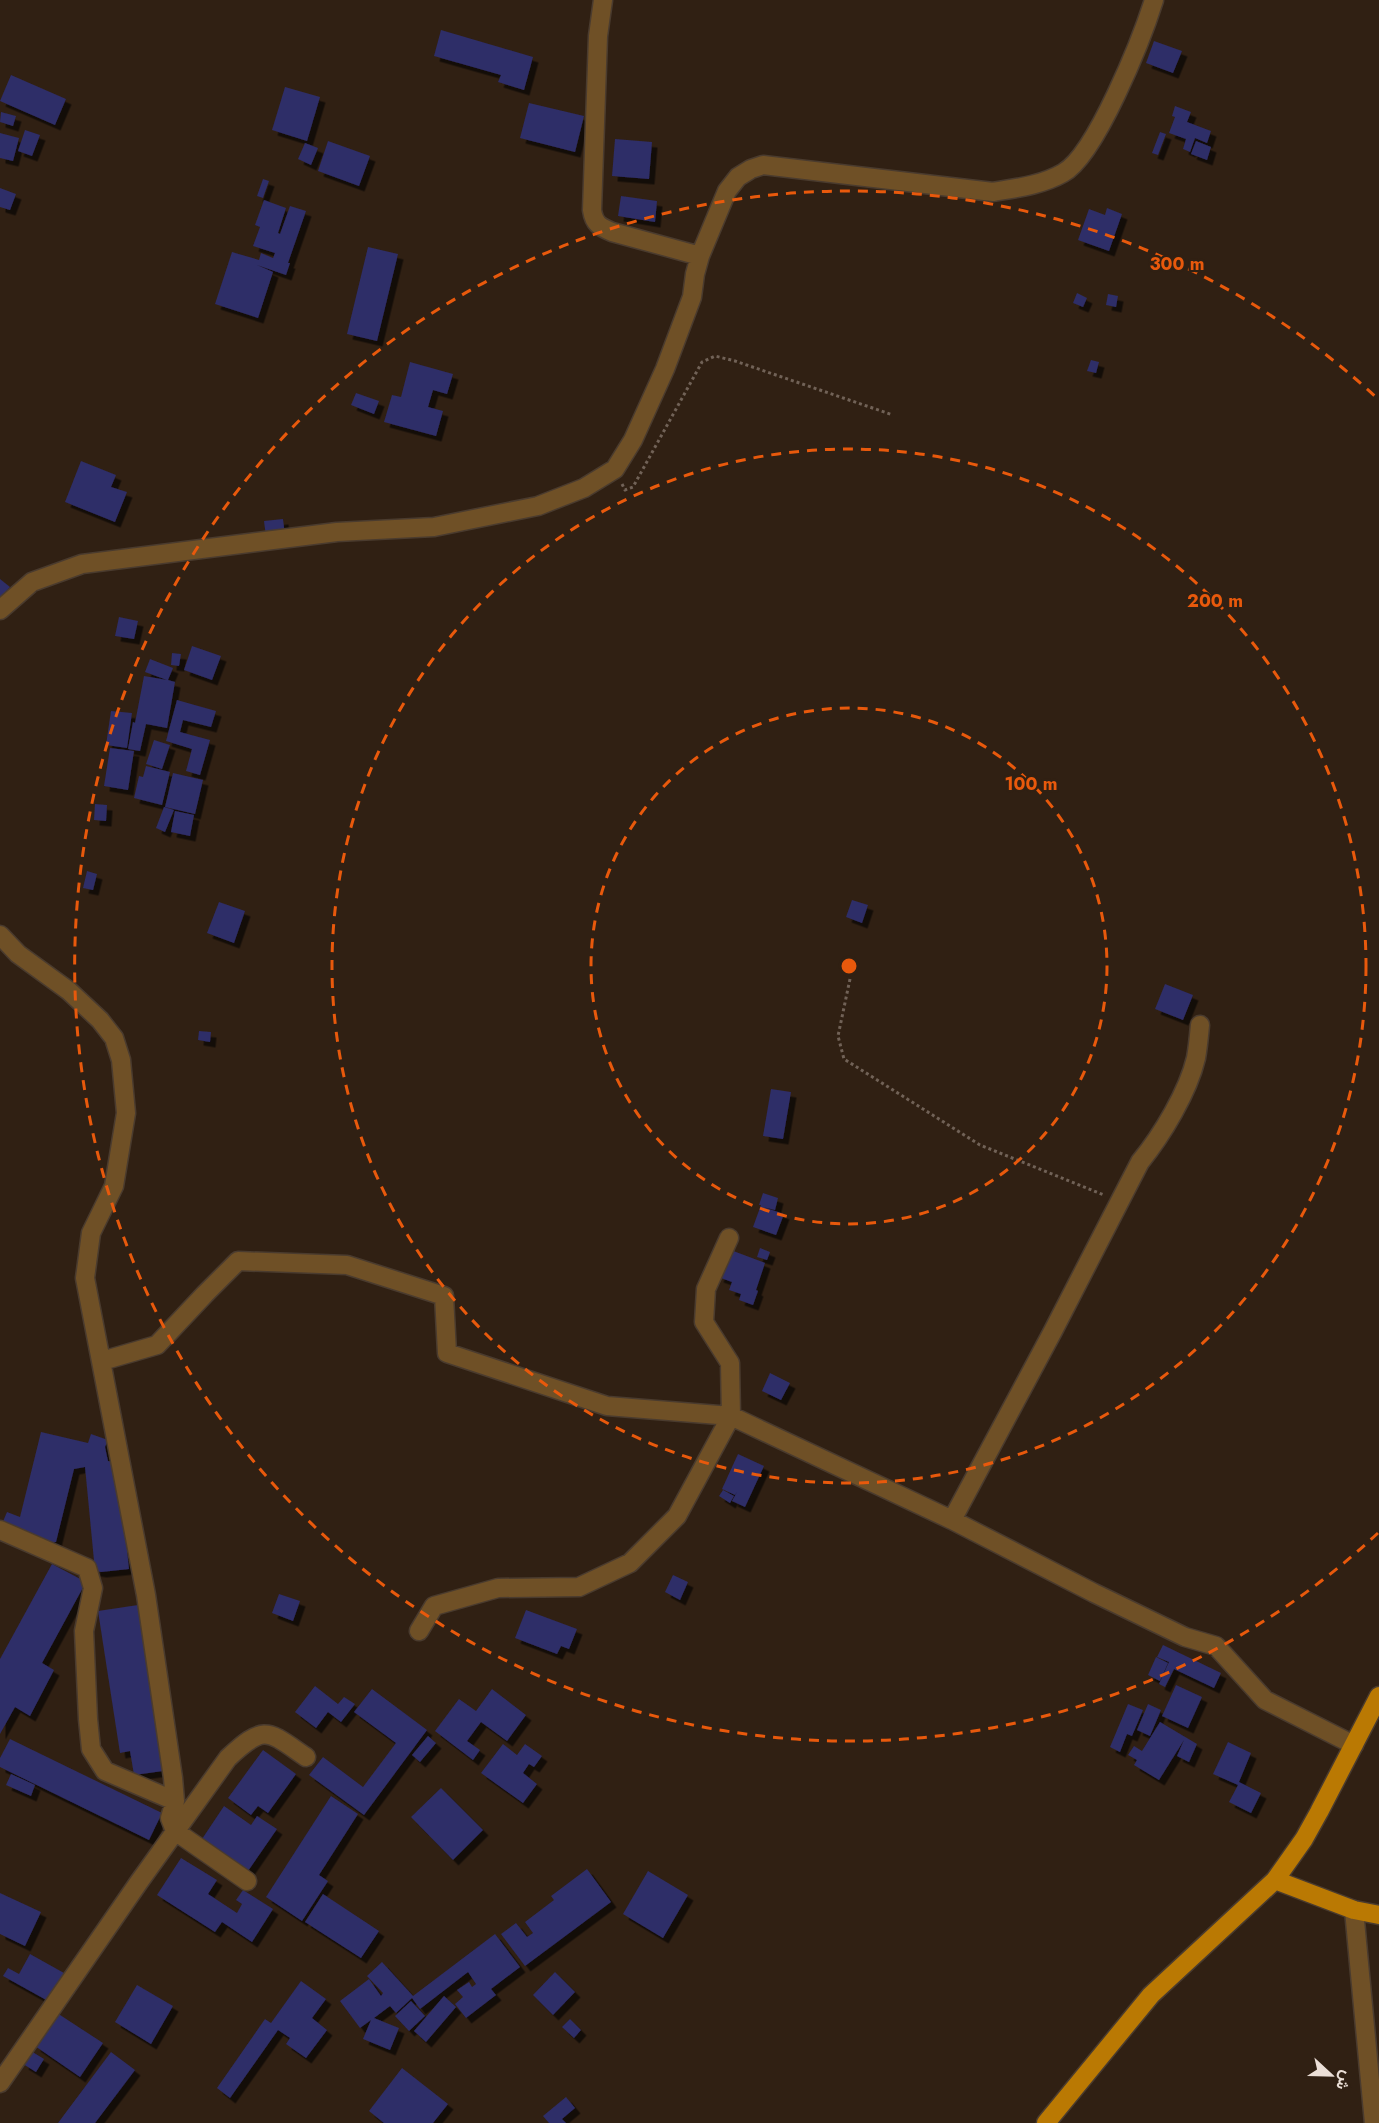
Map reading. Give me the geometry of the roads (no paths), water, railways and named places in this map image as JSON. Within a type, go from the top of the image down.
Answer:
[{"type":"main road","points":[[1046,2123],[1151,1995],[1275,1880],[1304,1839],[1379,1696]]},
{"type":"main road","points":[[1275,1880],[1354,1910],[1379,1915]]},
{"type":"street","points":[[603,0],[598,36],[592,210],[594,219],[599,227],[612,232],[700,256]]},
{"type":"street","points":[[0,610],[32,582],[82,564],[337,532],[434,527],[538,506],[584,488],[615,469],[633,440],[665,369],[692,297],[700,256],[727,191],[738,177],[763,165],[993,192],[1028,187],[1066,172],[1098,133],[1145,27],[1154,0]]},
{"type":"street","points":[[0,935],[18,954],[69,991],[100,1020],[114,1038],[121,1060],[126,1113],[114,1186],[91,1233],[85,1278],[146,1595],[170,1752],[175,1801],[170,1818],[175,1831],[248,1881]]},
{"type":"street","points":[[952,1520],[1140,1162],[1157,1140],[1188,1081],[1196,1058],[1200,1025]]},
{"type":"street","points":[[419,1631],[434,1606],[498,1588],[579,1587],[630,1563],[677,1516],[731,1416],[730,1363],[704,1322],[706,1289],[729,1239]]},
{"type":"street","points":[[102,1362],[157,1345],[238,1261],[346,1265],[444,1296],[447,1353],[607,1406],[731,1416],[952,1520],[1185,1637],[1216,1646],[1265,1700],[1354,1745]]},
{"type":"street","points":[[0,1530],[87,1568],[93,1588],[84,1631],[91,1749],[105,1772],[175,1801]]},
{"type":"street","points":[[0,2083],[228,1758],[257,1736],[274,1735],[306,1757]]},
{"type":"street","points":[[1354,1910],[1374,2123]]}]
